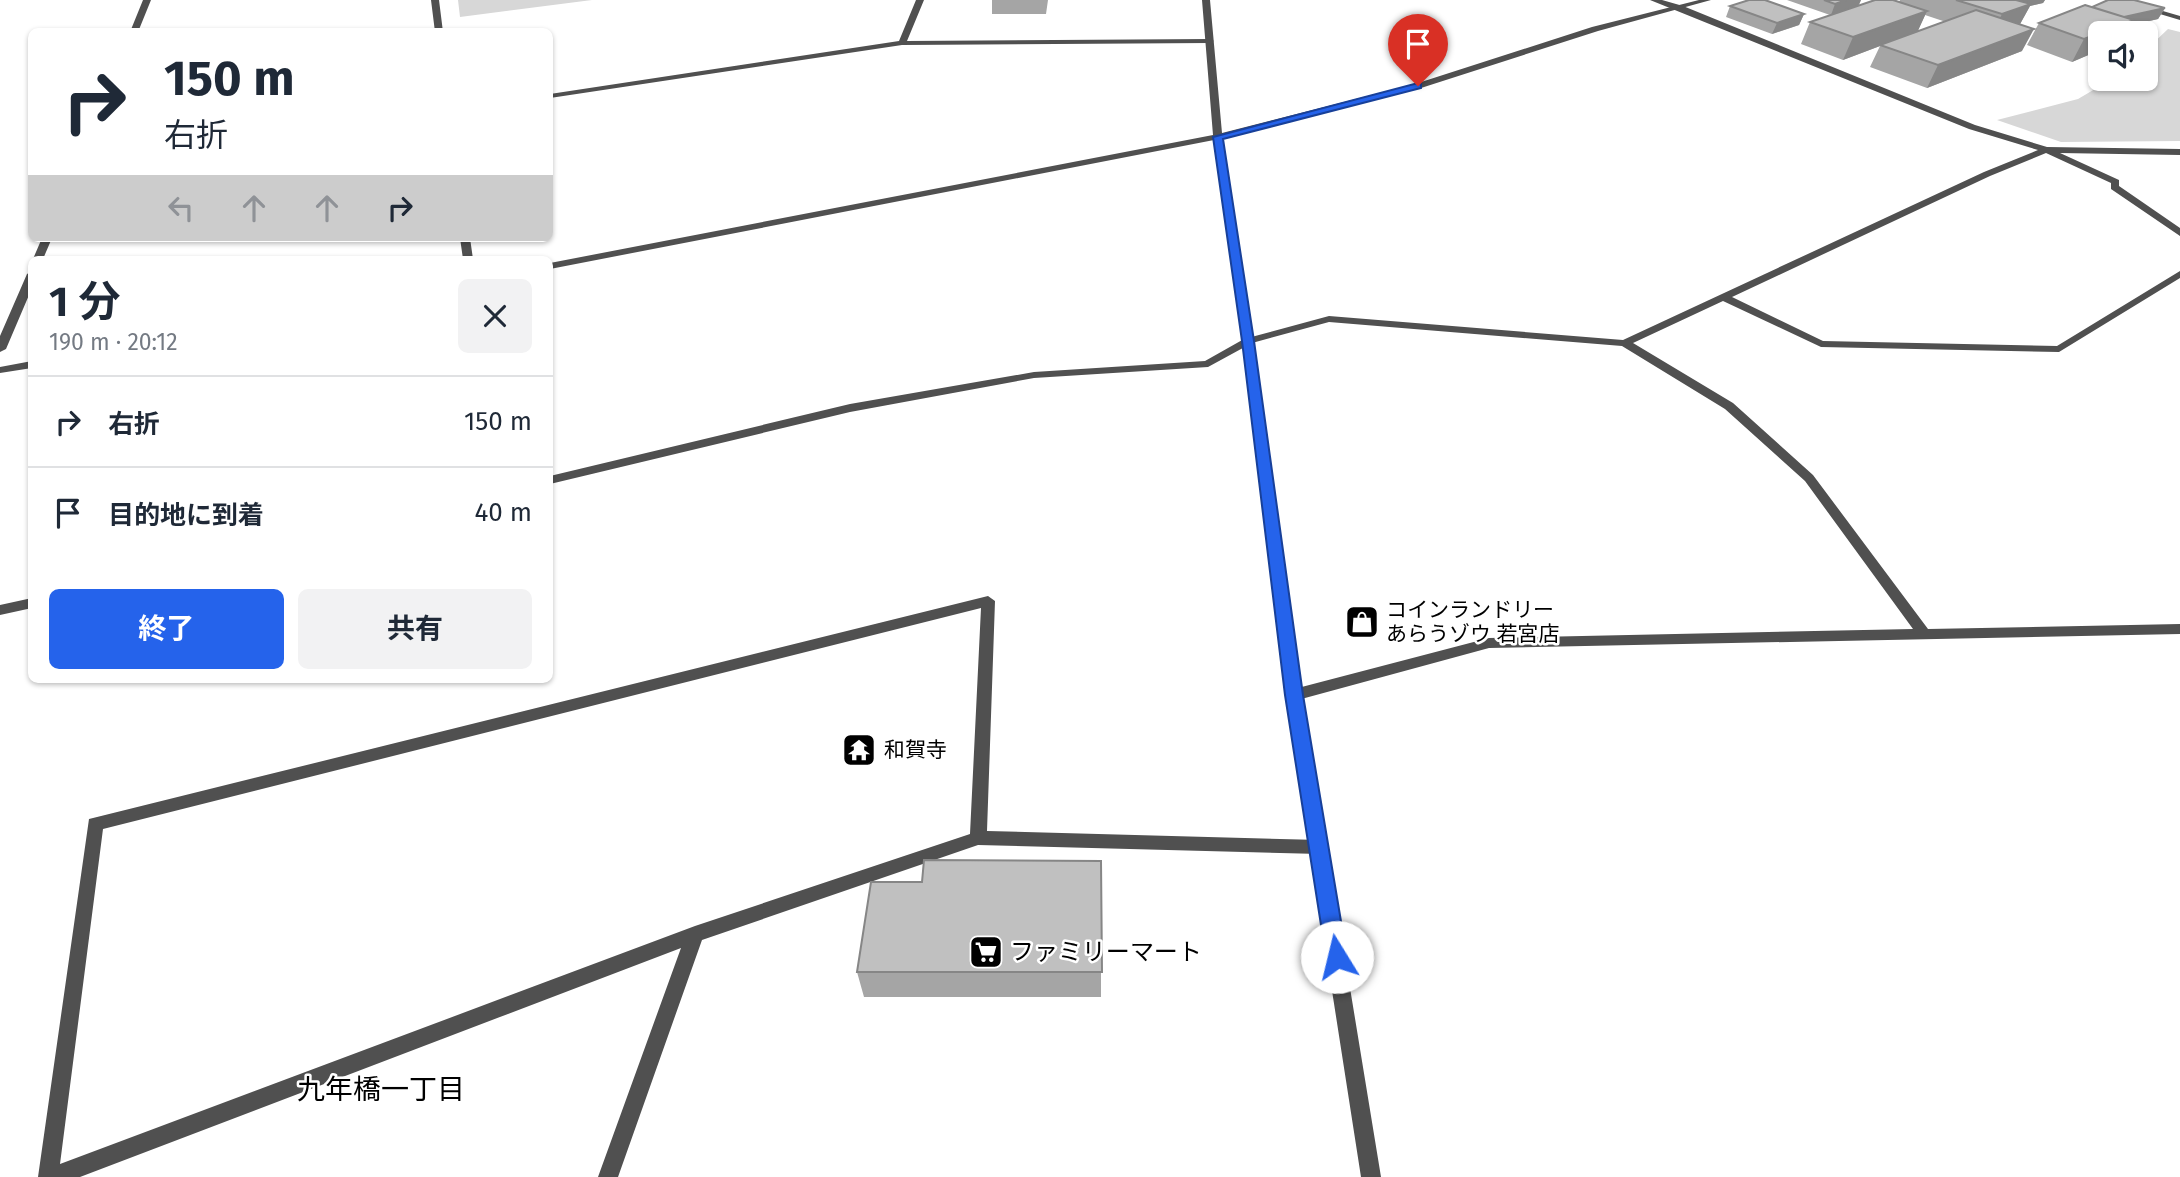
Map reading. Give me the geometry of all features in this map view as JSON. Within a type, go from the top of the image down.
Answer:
[{"type":"street","points":[[136,28],[147,0]]},
{"type":"street","points":[[435,0],[438,28]]},
{"type":"street","points":[[902,43],[920,0]]},
{"type":"street","points":[[1206,0],[1218,137],[1248,341],[1294,695],[1371,1177]]},
{"type":"street","points":[[1654,0],[1680,8],[1972,127],[2046,150],[2116,182],[2114,187],[2180,233]]},
{"type":"street","points":[[553,265],[1218,137],[1418,86],[1595,29],[1707,0]]},
{"type":"street","points":[[2117,0],[2180,18]]},
{"type":"street","points":[[553,96],[902,43],[1210,41]]},
{"type":"street","points":[[1625,343],[1987,174],[2046,150],[2180,152]]},
{"type":"street","points":[[1723,297],[1821,344],[2059,349],[2180,274]]},
{"type":"street","points":[[0,349],[28,283]]},
{"type":"street","points":[[553,479],[850,408],[1008,379],[1208,364],[1248,341],[1329,319],[1625,343],[1729,406],[1808,478],[1924,634]]},
{"type":"street","points":[[0,370],[28,366]]},
{"type":"street","points":[[978,838],[988,601],[94,824],[50,1177],[695,934],[978,838],[1320,847]]},
{"type":"street","points":[[0,610],[28,604]]},
{"type":"street","points":[[1294,695],[1489,643],[2180,629]]},
{"type":"street","points":[[608,1177],[695,934]]},
{"type":"shaded area","points":[[458,0],[592,0],[460,17]]},
{"type":"shaded area","points":[[2168,29],[2180,32],[2180,141],[2061,142],[1997,120],[2078,99],[2092,91],[2158,91],[2158,39]]},
{"type":"building","points":[[1749,0],[1765,0],[1804,14],[1777,23],[1730,6]]},
{"type":"building","points":[[1824,0],[1846,0],[1835,4]]},
{"type":"building","points":[[1875,0],[1893,0],[1927,11],[1853,37],[1810,22]]},
{"type":"building","points":[[1956,0],[2016,0],[2031,4],[2002,14]]},
{"type":"building","points":[[2108,0],[2134,0],[2165,8],[2124,17],[2092,7]]},
{"type":"building","points":[[2085,5],[2134,20],[2088,21],[2088,37],[2084,39],[2039,23]]},
{"type":"building","points":[[1976,10],[2034,29],[1938,65],[1880,45]]},
{"type":"building","name":"ファミリーマート","points":[[924,860],[1101,861],[1102,972],[857,972],[871,882],[922,882]]},
{"type":"place","name":"コインランドリー あらうゾウ 若宮店","points":[[1362,622]]},
{"type":"place","name":"和賀寺","points":[[859,750]]},
{"type":"place","name":"ファミリーマート","points":[[986,952]]},
{"type":"district","name":"九年橋一丁目","points":[[381,1089]]},
{"type":"route","points":[[1337,957],[1294,695],[1248,341],[1218,137],[1418,86]]}]
